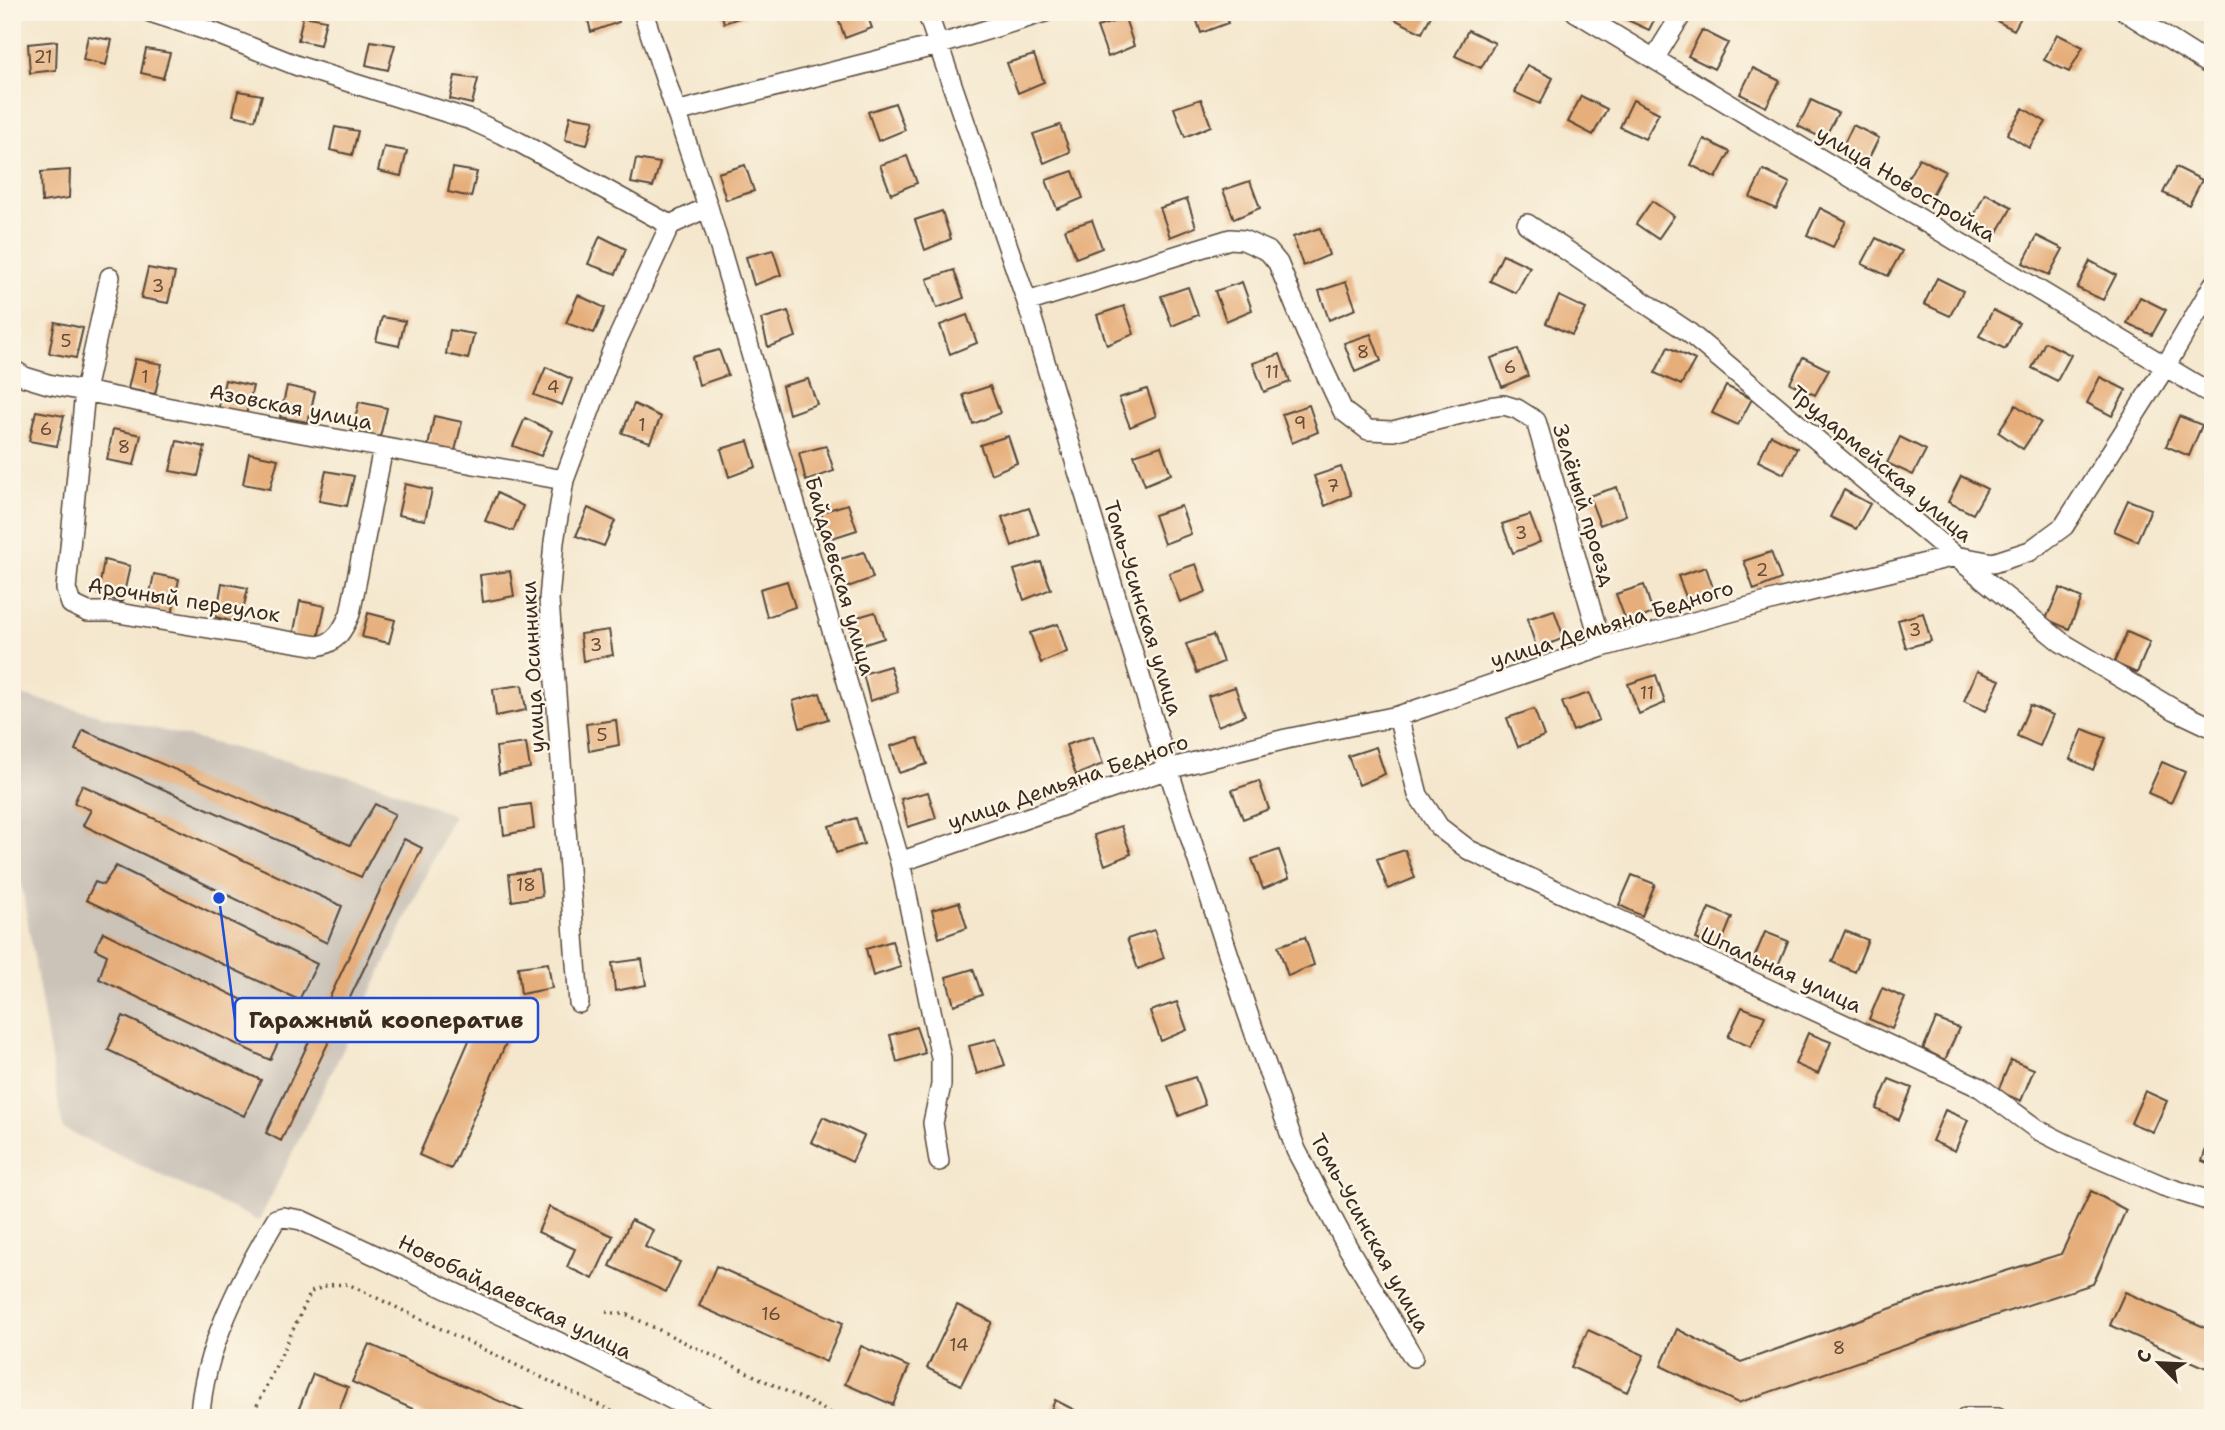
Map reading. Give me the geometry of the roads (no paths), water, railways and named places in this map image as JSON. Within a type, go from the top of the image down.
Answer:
[{"type":"street","points":[[150,12],[212,32],[298,66],[471,120],[515,140],[670,225],[708,207]]},
{"type":"street","name":"Байдаевская улица","points":[[643,12],[708,207],[900,862],[941,1058],[942,1085],[933,1124],[939,1161]]},
{"type":"street","name":"Томь-Усинская улица","points":[[927,12],[1027,302],[1168,769],[1247,1011],[1296,1150],[1347,1246],[1413,1357]]},
{"type":"street","points":[[676,111],[938,45],[1045,12]]},
{"type":"street","name":"улица Новостройка","points":[[1576,12],[2213,395]]},
{"type":"street","points":[[1654,59],[1683,12]]},
{"type":"street","points":[[2126,12],[2213,67]]},
{"type":"street","name":"Трудармейская улица","points":[[1527,224],[1687,331],[2061,642],[2175,710],[2213,728]]},
{"type":"street","name":"улица Осинники","points":[[579,1003],[549,600],[554,542],[564,480],[612,351],[670,225]]},
{"type":"street","name":"Зелёный проезд","points":[[1027,302],[1230,239],[1243,240],[1268,251],[1278,263],[1343,411],[1368,429],[1393,431],[1504,405],[1517,409],[1536,421],[1602,647]]},
{"type":"street","name":"Арочный переулок","points":[[110,277],[85,391],[66,589],[71,604],[88,611],[112,612],[318,646],[327,644],[341,632],[350,614],[383,448]]},
{"type":"street","name":"улица Демьяна Бедного","points":[[900,862],[1168,769],[1286,739],[1398,716],[1602,647],[1779,598],[1955,556],[1993,563],[2030,551],[2064,526],[2165,367],[2213,285]]},
{"type":"street","name":"Азовская улица","points":[[12,369],[24,377],[85,391],[564,480]]},
{"type":"street","name":"Шпальная улица","points":[[1398,716],[1418,795],[1439,827],[1469,850],[1981,1087],[2038,1130],[2070,1146],[2163,1186],[2213,1202]]},
{"type":"street","name":"Новобайдаевская улица","points":[[200,1418],[201,1401],[221,1328],[256,1253],[276,1219],[283,1217],[300,1220],[592,1358],[708,1418]]},
{"type":"street","points":[[1966,1418],[1998,1418]]},
{"type":"place","name":"Гаражный кооператив","points":[[219,898]]}]
